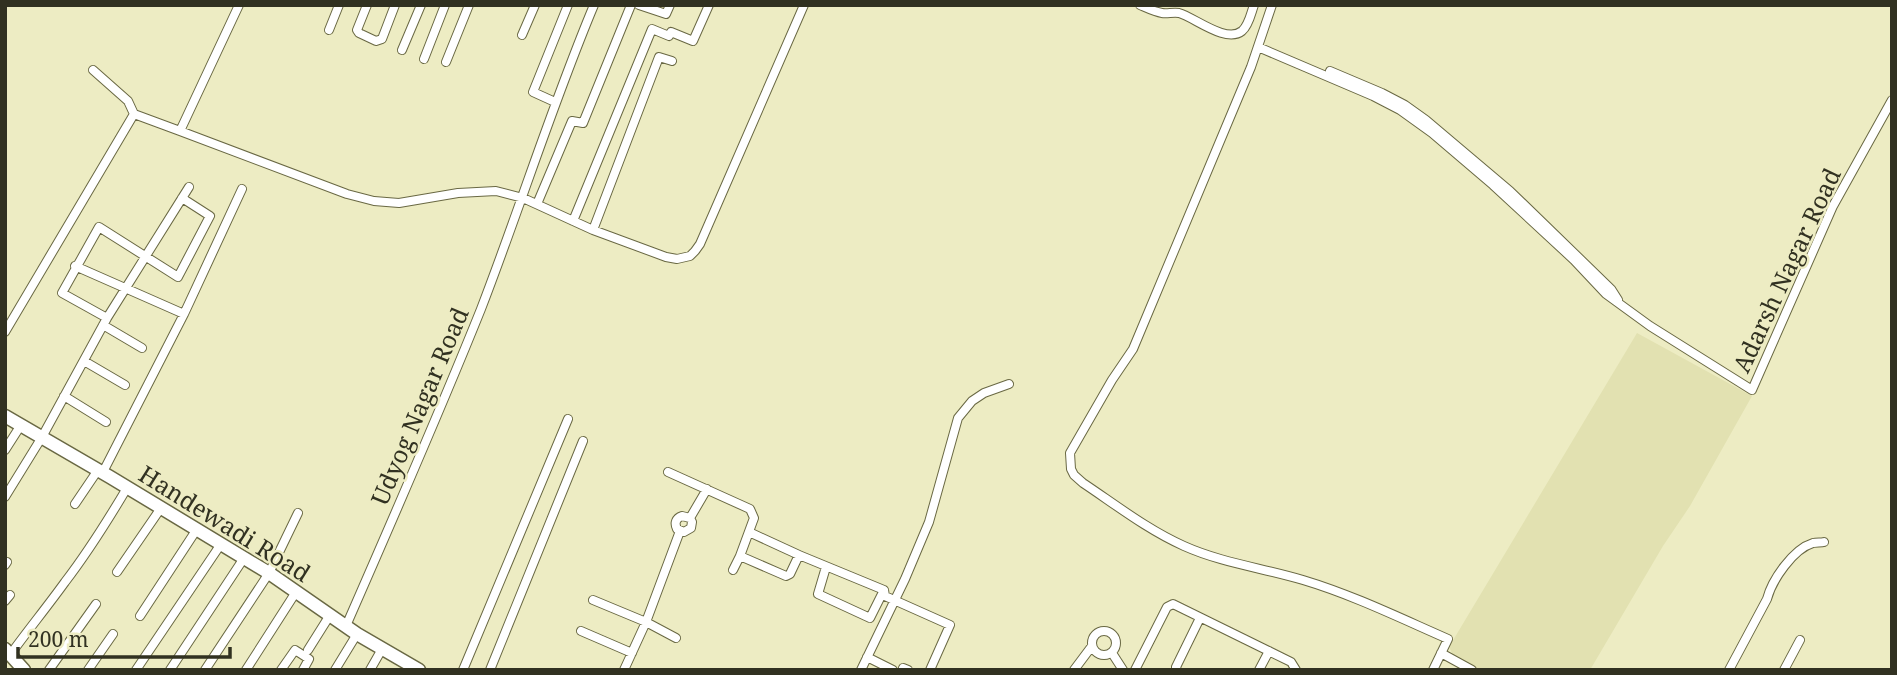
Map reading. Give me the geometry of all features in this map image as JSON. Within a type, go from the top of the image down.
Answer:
[{"type":"main road","name":"Handewadi Road","points":[[5,416],[269,573],[382,649],[402,666],[419,670]]},
{"type":"main road","points":[[8,652],[24,670]]},
{"type":"street","points":[[180,131],[239,5]]},
{"type":"street","points":[[329,30],[339,5]]},
{"type":"street","points":[[367,5],[357,30],[376,41],[382,39],[395,5]]},
{"type":"street","points":[[402,50],[421,5]]},
{"type":"street","points":[[424,59],[444,5]]},
{"type":"street","points":[[446,62],[470,5]]},
{"type":"street","points":[[522,35],[535,5]]},
{"type":"street","points":[[555,102],[533,92],[568,5]]},
{"type":"street","name":"Udyog Nagar Road","points":[[335,670],[480,309],[523,198],[555,102],[594,5]]},
{"type":"street","points":[[537,204],[572,121],[583,123],[631,5]]},
{"type":"street","points":[[639,5],[666,14],[670,5]]},
{"type":"street","points":[[573,221],[652,29],[669,36],[671,32],[693,41],[709,5]]},
{"type":"street","points":[[93,70],[128,101],[134,114],[347,194],[373,201],[399,203],[458,193],[503,193],[523,198],[593,230],[666,257],[684,258],[695,251],[804,5]]},
{"type":"street","points":[[1140,5],[1161,13],[1179,13],[1210,29],[1236,34],[1247,24],[1254,5]]},
{"type":"street","points":[[1272,5],[1259,44],[1162,283],[1133,349],[1070,453],[1070,470],[1143,522],[1181,545],[1218,559],[1301,579],[1368,604],[1448,639],[1433,670]]},
{"type":"street","name":"Adarsh Nagar Road","points":[[1259,44],[1382,93],[1405,105],[1530,210],[1611,289],[1619,302],[1650,326],[1752,390],[1833,206],[1892,100]]},
{"type":"street","points":[[593,230],[659,57],[672,61]]},
{"type":"street","points":[[5,332],[134,114]]},
{"type":"street","points":[[5,497],[42,437],[105,322],[189,187]]},
{"type":"street","points":[[75,504],[100,471],[184,314],[242,190]]},
{"type":"street","points":[[142,348],[62,293],[99,227],[178,277],[210,216],[182,198]]},
{"type":"street","points":[[75,266],[184,314]]},
{"type":"street","points":[[84,361],[125,385]]},
{"type":"street","points":[[861,670],[929,522],[958,418],[972,401],[984,393],[1009,384]]},
{"type":"street","points":[[64,396],[106,422]]},
{"type":"street","points":[[463,670],[568,419]]},
{"type":"street","points":[[5,450],[21,425]]},
{"type":"street","points":[[489,670],[583,441]]},
{"type":"street","points":[[668,472],[750,509],[754,518],[733,570]]},
{"type":"street","points":[[8,652],[79,563],[127,488]]},
{"type":"street","points":[[624,670],[646,622],[680,531],[687,532],[691,528],[690,518],[707,489]]},
{"type":"street","points":[[117,572],[161,508]]},
{"type":"street","points":[[205,670],[269,573],[298,513]]},
{"type":"street","points":[[140,616],[197,529]]},
{"type":"street","points":[[749,532],[884,590]]},
{"type":"street","points":[[1729,670],[1777,576],[1797,552],[1813,543],[1825,542]]},
{"type":"street","points":[[136,670],[222,544]]},
{"type":"street","points":[[740,556],[786,576],[790,574],[799,555]]},
{"type":"street","points":[[170,670],[244,558]]},
{"type":"street","points":[[826,567],[818,594],[870,618],[884,590]]},
{"type":"street","points":[[884,590],[885,596],[950,625],[930,670]]},
{"type":"street","points":[[246,670],[296,592]]},
{"type":"street","points":[[593,600],[676,638]]},
{"type":"street","points":[[49,670],[96,604]]},
{"type":"street","points":[[1135,670],[1170,605],[1291,662],[1296,670]]},
{"type":"street","points":[[308,650],[330,615]]},
{"type":"street","points":[[1177,670],[1176,667],[1200,618]]},
{"type":"street","points":[[1074,670],[1092,646],[1094,636],[1101,630],[1111,632],[1117,639],[1112,653],[1102,655],[1092,646]]},
{"type":"street","points":[[581,631],[632,653]]},
{"type":"street","points":[[88,670],[113,634]]},
{"type":"street","points":[[1784,670],[1800,640]]},
{"type":"street","points":[[370,670],[382,649]]},
{"type":"street","points":[[281,670],[295,650],[309,659],[303,670]]},
{"type":"street","points":[[1259,670],[1269,651]]},
{"type":"street","points":[[1112,653],[1123,670]]},
{"type":"street","points":[[1441,653],[1472,670]]},
{"type":"street","points":[[867,657],[892,670]]},
{"type":"shaded area","points":[[1637,333],[1752,396],[1690,506],[1663,546],[1590,670],[1478,670],[1453,655],[1449,647]]}]
